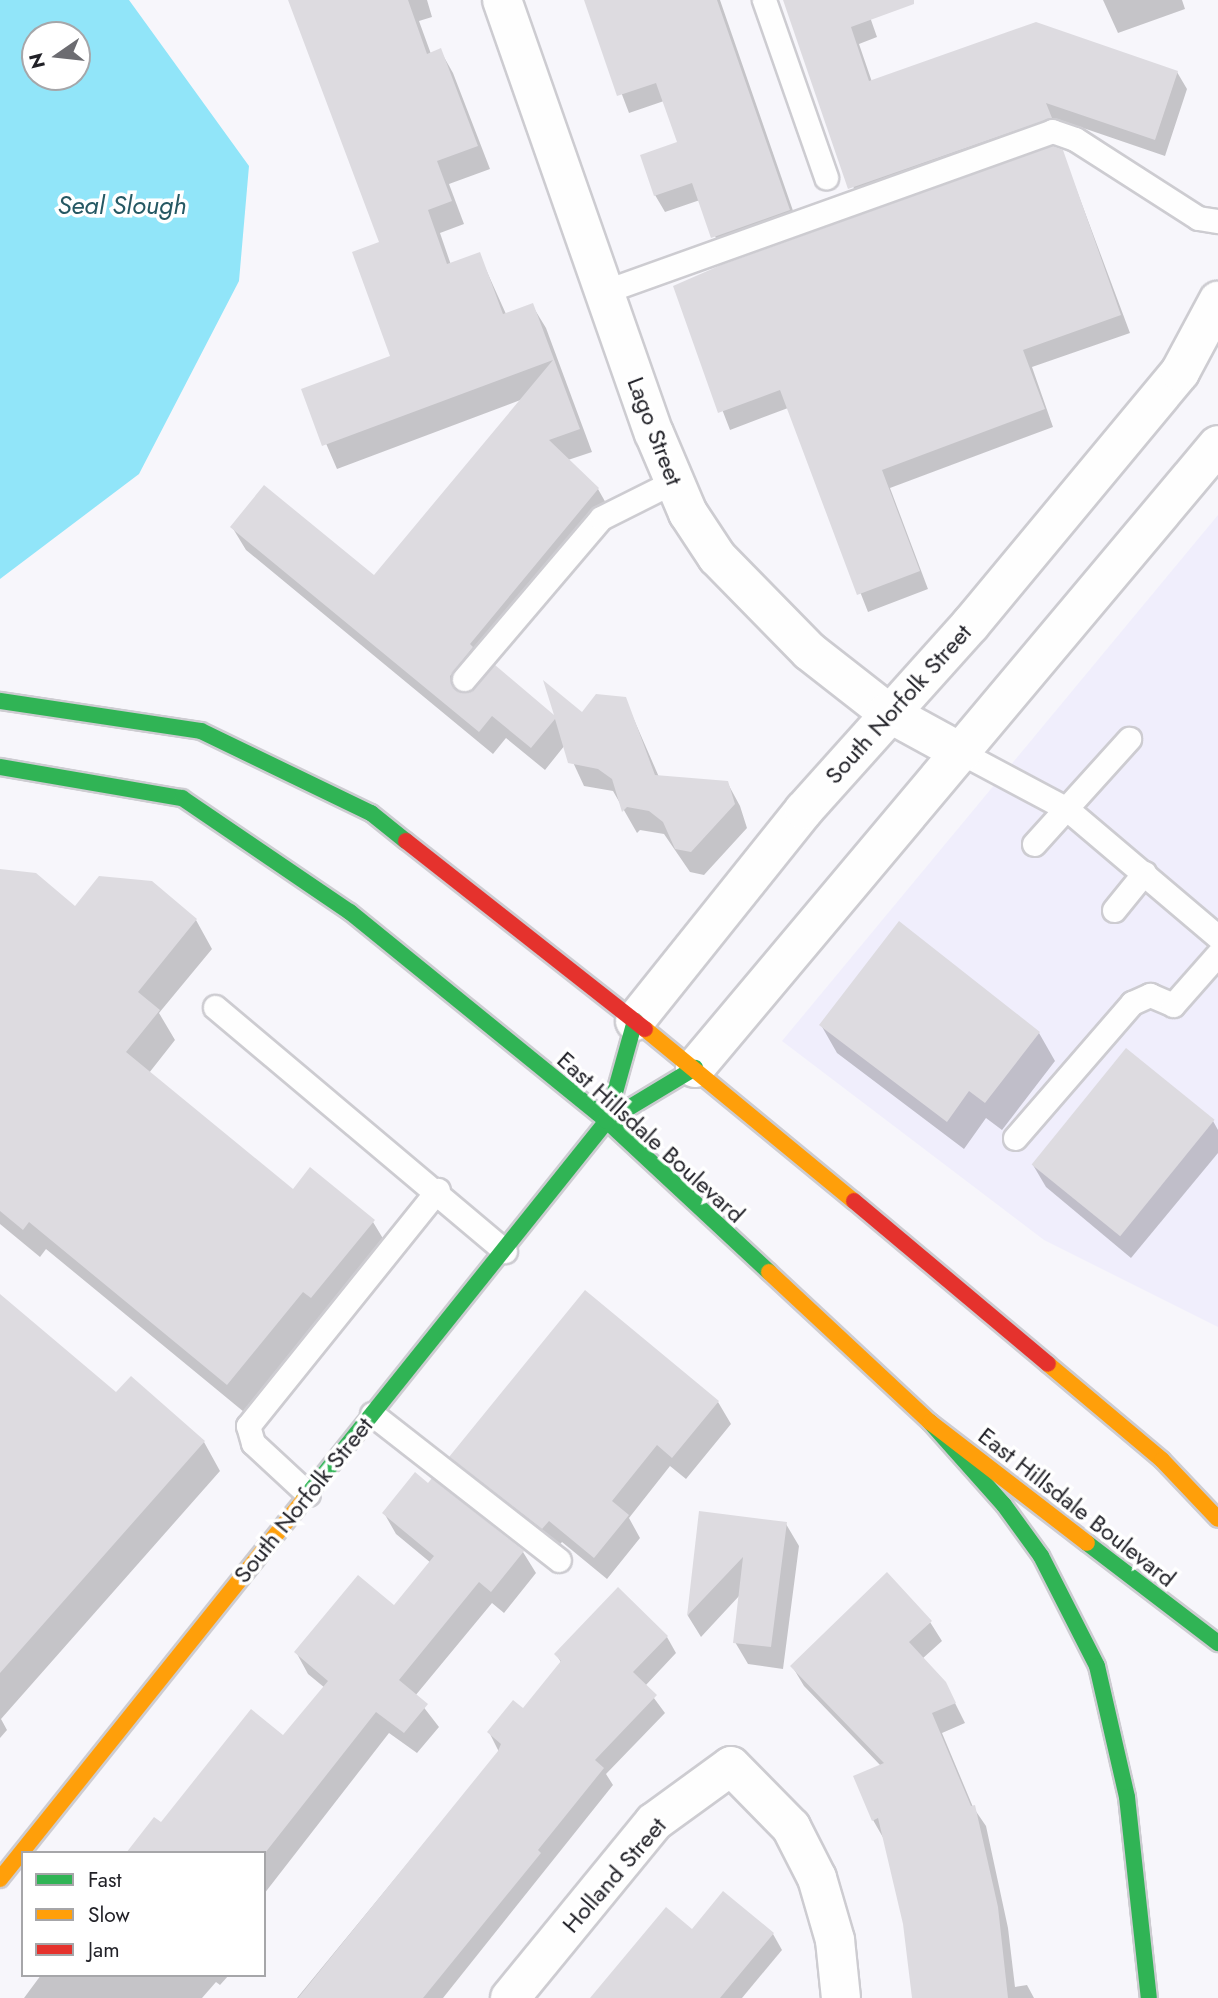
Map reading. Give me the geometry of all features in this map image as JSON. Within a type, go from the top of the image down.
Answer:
[{"type":"main road","points":[[8,701],[201,731],[371,813],[695,1068],[1162,1460],[1218,1519]]},
{"type":"main road","name":"East Hillsdale Boulevard","points":[[1,767],[182,797],[349,912],[607,1121],[930,1422],[1218,1643]]},
{"type":"main road","name":"South Norfolk Street","points":[[607,1121],[635,1021]]},
{"type":"main road","name":"South Norfolk Street","points":[[22,1851],[607,1121],[695,1068]]},
{"type":"main road","points":[[930,1422],[1004,1505],[1041,1556],[1071,1607],[1097,1666],[1127,1797],[1149,1998]]},
{"type":"main road","name":"South Norfolk Street","points":[[0,1879],[21,1853]]},
{"type":"street","name":"Lago Street","points":[[502,0],[673,482],[716,557],[758,604],[887,712],[962,753]]},
{"type":"street","name":"South Norfolk Street","points":[[635,1021],[887,712],[971,625],[1180,372],[1218,301]]},
{"type":"street","name":"South Norfolk Street","points":[[695,1068],[1218,445]]},
{"type":"street","name":"Holland Street","points":[[510,1998],[654,1822],[731,1766],[792,1827],[817,1878],[835,1940],[841,1998]]},
{"type":"lane","points":[[764,0],[826,177]]},
{"type":"lane","points":[[606,291],[1052,131],[1075,139],[1198,218],[1218,220]]},
{"type":"lane","points":[[464,679],[601,518],[673,482]]},
{"type":"lane","points":[[1034,844],[1129,739]]},
{"type":"lane","points":[[962,753],[1067,809],[1218,937]]},
{"type":"lane","points":[[1114,910],[1144,873]]},
{"type":"lane","points":[[1015,1138],[1132,1003],[1150,995],[1173,1005],[1218,954]]},
{"type":"lane","points":[[215,1007],[438,1190],[505,1251]]},
{"type":"lane","points":[[308,1494],[253,1443],[248,1426],[438,1190]]},
{"type":"lane","points":[[372,1414],[559,1560]]},
{"type":"shaded area","points":[[1218,515],[1218,1327],[1044,1240],[782,1041]]},
{"type":"water","name":"Seal Slough","points":[[0,0],[129,0],[249,166],[239,281],[139,474],[0,579]]},
{"type":"building","points":[[288,0],[408,0],[427,54],[441,48],[478,146],[437,161],[452,201],[428,210],[447,264],[480,252],[503,314],[533,303],[580,429],[549,440],[599,488],[470,644],[473,647],[450,676],[451,684],[461,693],[469,692],[495,665],[554,715],[543,680],[582,712],[596,694],[626,697],[655,775],[728,781],[735,804],[691,852],[675,849],[663,822],[649,811],[627,807],[622,812],[612,779],[598,769],[568,763],[555,719],[531,748],[492,716],[479,732],[230,527],[264,485],[374,575],[553,360],[322,446],[301,389],[390,356],[352,252],[379,242]]},
{"type":"building","points":[[584,0],[717,0],[790,210],[711,238],[692,183],[654,196],[640,155],[677,142],[656,83],[617,96]]},
{"type":"building","points":[[783,0],[914,0],[914,4],[851,27],[869,81],[1036,22],[1178,71],[1155,140],[1046,103],[1052,118],[848,189]]},
{"type":"building","points":[[1052,146],[1063,150],[1121,315],[1023,350],[1045,409],[882,470],[920,571],[857,595],[780,390],[718,413],[673,286],[721,265]]},
{"type":"building","points":[[0,869],[36,873],[75,906],[99,876],[152,881],[197,919],[138,992],[160,1010],[126,1052],[293,1189],[310,1167],[375,1220],[311,1298],[303,1292],[227,1385],[29,1222],[23,1230],[0,1211]]},
{"type":"building","points":[[899,921],[1040,1032],[985,1103],[969,1091],[947,1122],[819,1025]]},
{"type":"building","points":[[1126,1048],[1215,1120],[1120,1236],[1032,1165]]},
{"type":"building","points":[[585,1290],[719,1401],[672,1458],[657,1445],[612,1501],[629,1515],[594,1558],[549,1521],[542,1529],[449,1457]]},
{"type":"building","points":[[0,1294],[116,1392],[131,1376],[205,1441],[0,1673]]},
{"type":"building","points":[[415,1472],[428,1483],[432,1478],[524,1551],[491,1592],[479,1582],[399,1680],[428,1704],[404,1733],[376,1712],[266,1852],[128,1851],[154,1817],[161,1822],[251,1709],[283,1735],[328,1681],[294,1652],[358,1575],[394,1605],[434,1556],[382,1513]]},
{"type":"building","points":[[699,1511],[787,1522],[771,1647],[733,1643],[743,1557],[687,1616]]},
{"type":"building","points":[[887,1572],[932,1621],[909,1642],[946,1682],[956,1703],[932,1713],[971,1806],[975,1805],[998,1907],[1008,1998],[912,1998],[903,1924],[878,1818],[872,1821],[853,1776],[884,1763],[790,1666]]},
{"type":"building","points":[[618,1587],[668,1636],[633,1672],[657,1695],[595,1760],[604,1768],[538,1850],[541,1853],[423,1998],[298,1998],[498,1751],[501,1744],[487,1732],[513,1700],[523,1708],[561,1661],[554,1654]]},
{"type":"building","points":[[723,1891],[774,1933],[720,1998],[590,1998],[666,1907],[692,1929]]},
{"type":"traffic: fast","points":[[0,701],[201,731],[371,813],[406,841]]},
{"type":"traffic: fast","points":[[0,767],[182,798],[350,912],[607,1121],[769,1272]]},
{"type":"traffic: fast","points":[[607,1121],[635,1021]]},
{"type":"traffic: fast","points":[[304,1499],[607,1121],[695,1068]]},
{"type":"traffic: fast","points":[[930,1422],[1004,1505],[1041,1556],[1097,1666],[1127,1797],[1149,1998]]},
{"type":"traffic: fast","points":[[1087,1543],[1218,1643]]},
{"type":"traffic: slow","points":[[645,1029],[854,1201]]},
{"type":"traffic: slow","points":[[769,1272],[930,1422],[1087,1543]]},
{"type":"traffic: slow","points":[[1048,1364],[1162,1460],[1218,1519]]},
{"type":"traffic: slow","points":[[22,1851],[304,1499]]},
{"type":"traffic: slow","points":[[0,1879],[21,1853]]},
{"type":"traffic: jam","points":[[406,841],[645,1029]]},
{"type":"traffic: jam","points":[[854,1201],[1048,1364]]}]
